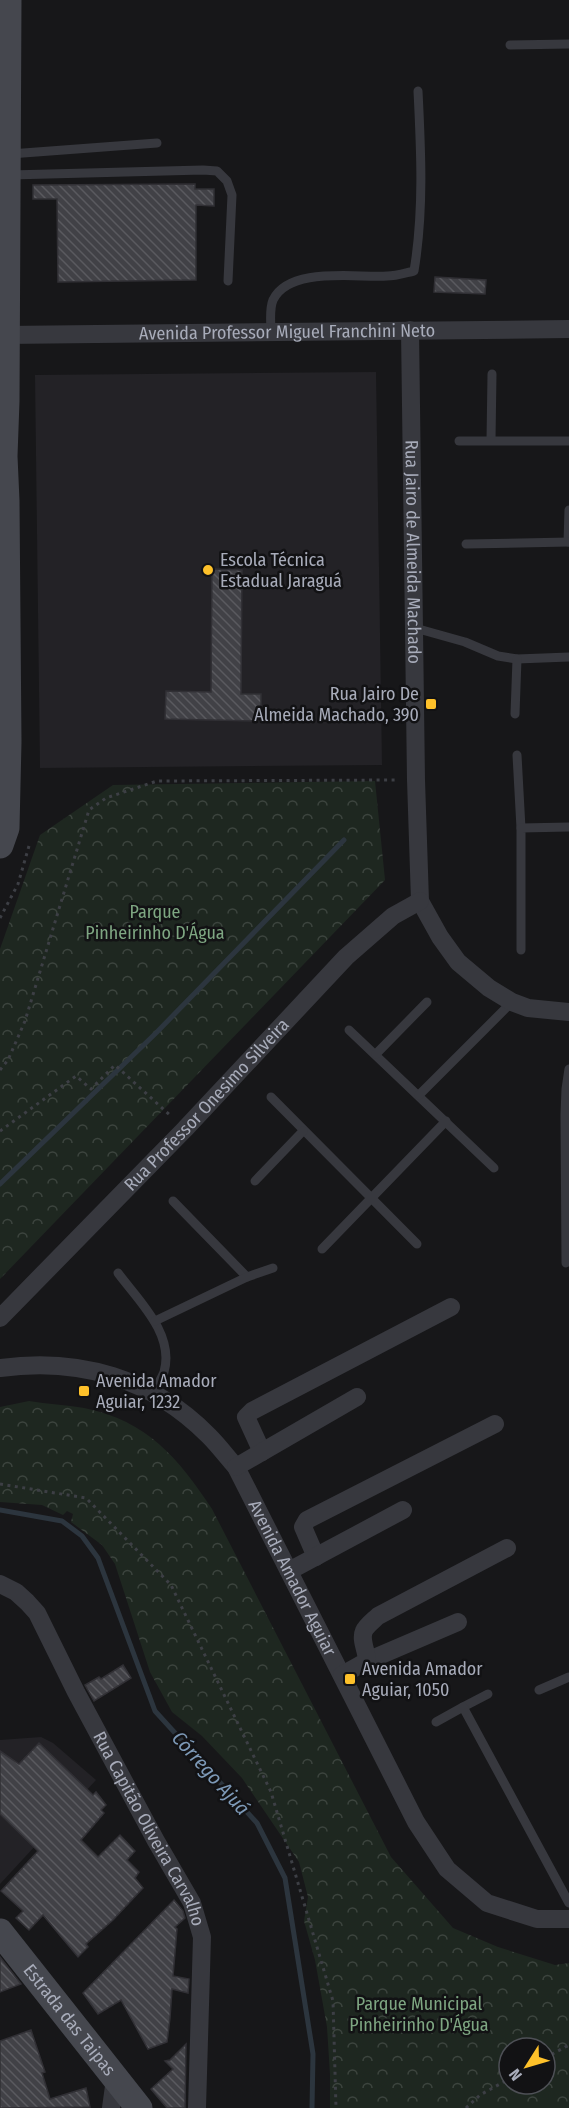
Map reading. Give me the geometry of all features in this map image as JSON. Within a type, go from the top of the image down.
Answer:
[{"type":"street","points":[[0,845],[6,828],[4,746],[6,501],[2,456],[6,401],[8,0]]},
{"type":"street","name":"Avenida Professor Miguel Franchini Neto","points":[[5,335],[569,329]]},
{"type":"street","name":"Rua Jairo de Almeida Machado","points":[[410,330],[416,780],[420,900],[441,938],[458,962],[489,988],[512,1002],[528,1008],[569,1012]]},
{"type":"street","name":"Rua Professor Onesimo Silveira","points":[[0,1318],[185,1129],[346,957],[393,916],[420,900]]},
{"type":"street","points":[[262,1452],[246,1417],[252,1411],[366,1349],[451,1307]]},
{"type":"street","name":"Avenida Amador Aguiar","points":[[0,1368],[29,1364],[103,1371],[154,1393],[208,1435],[236,1467],[416,1822],[447,1869],[487,1903],[537,1919],[569,1919]]},
{"type":"street","points":[[236,1467],[357,1397]]},
{"type":"street","points":[[316,1557],[303,1527],[307,1520],[495,1424]]},
{"type":"street","points":[[289,1571],[403,1510]]},
{"type":"street","points":[[367,1661],[363,1642],[364,1630],[378,1616],[507,1548]]},
{"type":"street","name":"Rua Capitão Oliveira Carvalho","points":[[0,1584],[16,1592],[37,1613],[76,1692],[192,1903],[202,1937],[197,2108]]},
{"type":"street","points":[[342,1675],[367,1661],[458,1622]]},
{"type":"street","name":"Estrada das Taipas","points":[[0,1932],[139,2108]]},
{"type":"street","points":[[111,2108],[115,2079]]},
{"type":"lane","points":[[510,45],[569,44]]},
{"type":"lane","points":[[271,332],[270,314],[273,300],[282,288],[296,281],[319,276],[390,276],[414,271],[421,224],[422,186],[418,91]]},
{"type":"lane","points":[[6,164],[157,144]]},
{"type":"lane","points":[[6,164],[217,171],[227,181],[232,195],[228,281]]},
{"type":"lane","points":[[491,440],[492,374]]},
{"type":"lane","points":[[459,441],[569,441]]},
{"type":"lane","points":[[466,544],[568,542],[569,510]]},
{"type":"lane","points":[[415,628],[465,642],[498,656],[517,659],[569,657]]},
{"type":"lane","points":[[515,714],[517,659]]},
{"type":"lane","points":[[517,755],[521,828],[521,950]]},
{"type":"lane","points":[[521,828],[569,826]]},
{"type":"lane","points":[[376,1054],[427,1002]]},
{"type":"lane","points":[[419,1095],[512,1002]]},
{"type":"lane","points":[[349,1030],[494,1168]]},
{"type":"lane","points":[[566,1263],[565,1115],[569,1069]]},
{"type":"lane","points":[[271,1097],[417,1244]]},
{"type":"lane","points":[[322,1249],[446,1121]]},
{"type":"lane","points":[[255,1181],[303,1131]]},
{"type":"lane","points":[[173,1201],[247,1277]]},
{"type":"lane","points":[[155,1321],[247,1277],[273,1268]]},
{"type":"lane","points":[[118,1273],[155,1321],[164,1345],[164,1371],[154,1393]]},
{"type":"lane","points":[[539,1690],[569,1677]]},
{"type":"lane","points":[[436,1722],[488,1694]]},
{"type":"lane","points":[[464,1707],[569,1903]]},
{"type":"path","points":[[0,1070],[8,1060],[25,1021],[89,810],[106,798],[157,781],[416,780]]},
{"type":"path","points":[[0,918],[18,884],[29,846]]},
{"type":"path","points":[[0,1131],[76,1076],[91,1089],[115,1065],[185,1129]]},
{"type":"path","points":[[0,1484],[86,1498],[171,1585],[272,1792],[333,2001],[336,2108]]},
{"type":"path","points":[[466,2108],[480,2095],[497,2086]]},
{"type":"shaded area","name":"Escola Técnica Estadual Jaraguá","points":[[376,372],[382,765],[40,768],[35,375]]},
{"type":"shaded area","points":[[41,1737],[53,1743],[96,1780],[0,1884],[0,1740]]},
{"type":"green space","name":"Parque Pinheirinho D'Água","points":[[375,781],[385,880],[0,1279],[0,949],[40,835],[113,785]]},
{"type":"green space","name":"Parque Municipal Pinheirinho D'Água","points":[[29,1401],[84,1408],[106,1414],[144,1432],[173,1458],[212,1509],[391,1857],[453,1928],[498,1947],[555,1965],[569,1963],[569,2108],[330,2108],[327,2027],[315,1960],[304,1921],[308,1897],[299,1862],[242,1778],[202,1736],[172,1712],[150,1672],[115,1564],[102,1545],[71,1522],[73,1514],[67,1511],[63,1515],[42,1505],[0,1502],[0,1407]]},
{"type":"building","points":[[195,184],[195,189],[214,189],[214,206],[196,205],[196,280],[58,282],[57,199],[33,199],[33,185]]},
{"type":"building","points":[[435,277],[486,280],[485,294],[434,292]]},
{"type":"building","points":[[212,569],[242,570],[241,694],[261,694],[261,721],[165,719],[166,691],[211,692]]},
{"type":"building","points":[[123,1665],[131,1678],[94,1701],[85,1685],[99,1677],[101,1679]]},
{"type":"building","points":[[39,1743],[93,1795],[96,1792],[106,1805],[101,1810],[104,1813],[81,1840],[98,1857],[120,1835],[135,1851],[127,1860],[139,1872],[135,1878],[143,1888],[113,1920],[86,1944],[88,1947],[78,1957],[43,1915],[29,1930],[16,1918],[23,1911],[1,1891],[38,1851],[0,1814],[0,1751],[19,1764]]},
{"type":"building","points":[[174,1900],[183,1911],[185,1918],[175,1927],[177,1929],[173,1976],[189,1979],[188,1993],[172,1989],[167,2042],[148,2049],[121,2000],[98,2014],[83,1993]]},
{"type":"building","points":[[0,1957],[21,1984],[0,1992]]},
{"type":"building","points":[[31,2030],[45,2072],[42,2073],[50,2099],[86,2088],[90,2107],[0,2108],[0,2041]]},
{"type":"building","points":[[186,2044],[185,2108],[167,2108],[151,2089],[173,2069],[165,2061],[170,2060]]},
{"type":"waterway","points":[[0,1184],[156,1033],[344,840]]},
{"type":"waterway","name":"Córrego Ajuá","points":[[0,1510],[62,1521],[82,1536],[98,1558],[155,1711],[257,1823],[285,1878],[313,2054],[312,2108]]},
{"type":"place","name":"Escola Técnica Estadual Jaraguá","points":[[208,570]]},
{"type":"place","name":"Rua Jairo De Almeida Machado, 390","points":[[431,704]]},
{"type":"place","name":"Avenida Amador Aguiar, 1232","points":[[84,1391]]},
{"type":"place","name":"Avenida Amador Aguiar, 1050","points":[[350,1679]]}]
